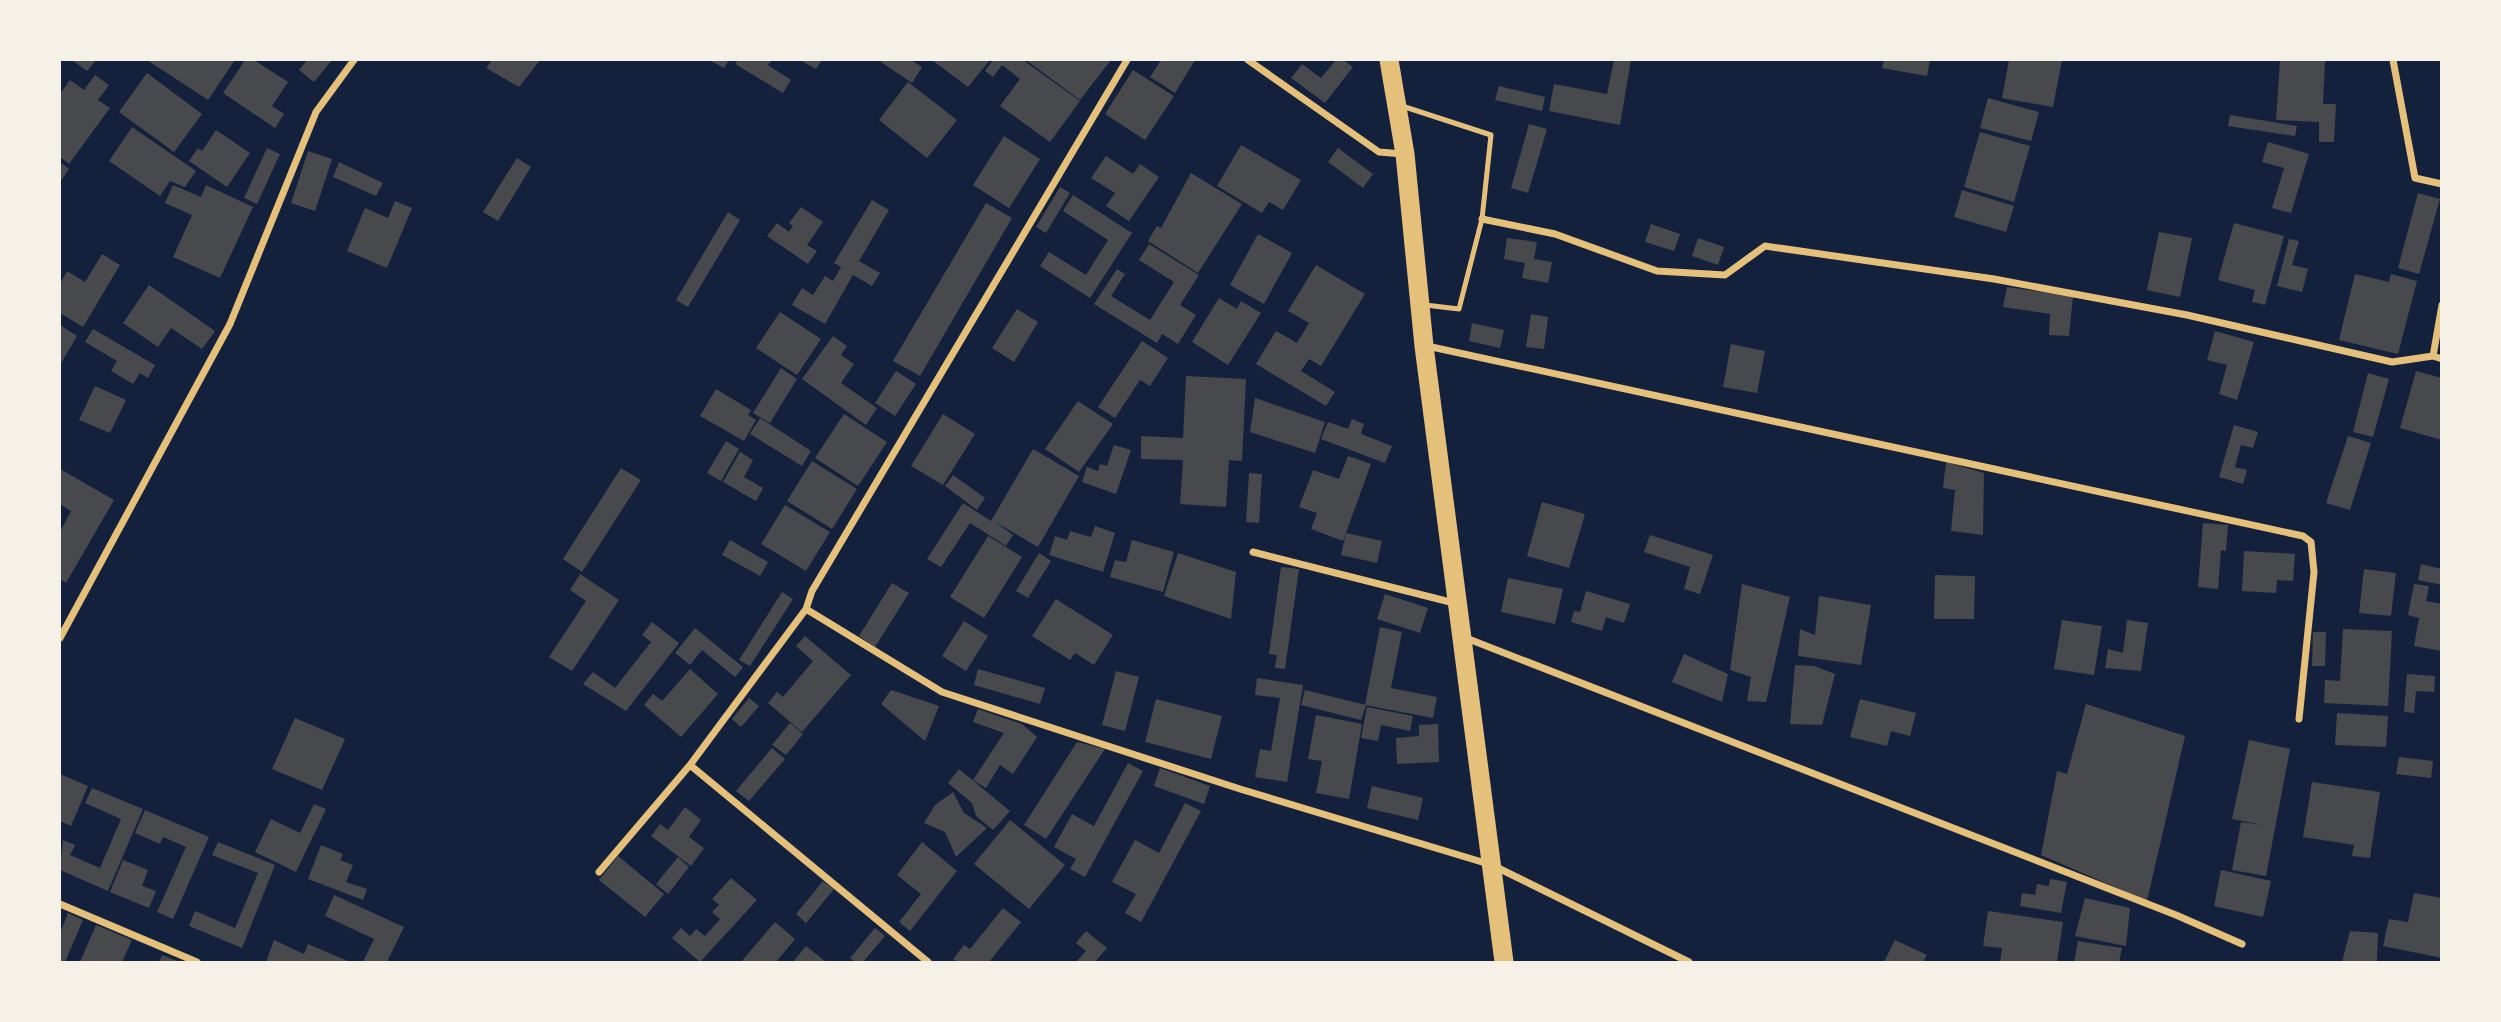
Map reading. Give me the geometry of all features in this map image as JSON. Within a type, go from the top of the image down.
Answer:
[{"type":"highway","points":[[1389,60],[1405,154],[1424,346],[1504,962]]},
{"type":"street","points":[[60,638],[230,324],[316,112],[354,60]]},
{"type":"street","points":[[599,872],[690,765],[806,609],[812,591],[1127,60]]},
{"type":"street","points":[[1248,60],[1379,152],[1405,154]]},
{"type":"street","points":[[2393,60],[2414,178],[2441,184]]},
{"type":"street","points":[[1482,219],[1555,234],[1657,271],[1725,275],[1765,246],[1994,279],[2187,315],[2392,362],[2433,356],[2441,359]]},
{"type":"street","points":[[2433,356],[2441,305]]},
{"type":"street","points":[[1424,346],[2303,536],[2311,542],[2314,572],[2299,719]]},
{"type":"street","points":[[1253,551],[1458,604]]},
{"type":"street","points":[[806,609],[942,692],[1240,789],[1492,865],[1689,962]]},
{"type":"street","points":[[1462,636],[2242,944]]},
{"type":"street","points":[[690,765],[928,962]]},
{"type":"street","points":[[60,904],[197,962]]},
{"type":"lane","points":[[1396,103],[1491,135],[1482,219],[1459,309],[1420,304]]},
{"type":"building","points":[[72,60],[96,60],[87,71]]},
{"type":"building","points":[[147,60],[235,60],[208,100]]},
{"type":"building","points":[[245,60],[254,60],[288,82],[272,106],[284,114],[275,128],[223,93]]},
{"type":"building","points":[[307,60],[332,60],[314,82],[299,70]]},
{"type":"building","points":[[492,60],[540,60],[519,87],[486,68]]},
{"type":"building","points":[[709,60],[729,60],[724,68]]},
{"type":"building","points":[[738,60],[772,60],[768,65],[791,80],[783,93],[735,64]]},
{"type":"building","points":[[800,60],[822,60],[816,69]]},
{"type":"building","points":[[911,60],[922,67],[912,83],[881,62]]},
{"type":"building","points":[[932,60],[990,60],[968,87]]},
{"type":"building","points":[[993,60],[1023,60],[1080,101],[1050,142],[1000,106],[1020,79],[1002,65],[993,77],[985,71]]},
{"type":"building","points":[[1026,60],[1111,60],[1080,100]]},
{"type":"building","points":[[1161,60],[1195,60],[1175,93],[1150,77]]},
{"type":"building","points":[[1336,60],[1343,60],[1353,67],[1325,103],[1291,78],[1302,64],[1321,78]]},
{"type":"building","points":[[1614,60],[1631,60],[1620,125],[1549,111],[1554,84],[1607,94]]},
{"type":"building","points":[[1884,60],[1930,60],[1927,76],[1882,68]]},
{"type":"building","points":[[2009,60],[2062,60],[2053,107],[2002,98]]},
{"type":"building","points":[[2280,60],[2325,60],[2323,104],[2336,104],[2334,142],[2319,142],[2319,122],[2276,120]]},
{"type":"building","points":[[1133,70],[1174,96],[1145,140],[1105,114]]},
{"type":"building","points":[[147,73],[202,114],[174,152],[119,112]]},
{"type":"building","points":[[95,75],[109,85],[98,100],[110,108],[69,164],[60,157],[60,94],[70,80],[84,90]]},
{"type":"building","points":[[908,82],[957,120],[927,158],[879,120]]},
{"type":"building","points":[[1499,86],[1545,97],[1542,111],[1495,100]]},
{"type":"building","points":[[1988,98],[2039,112],[2031,141],[1980,128]]},
{"type":"building","points":[[2230,115],[2297,126],[2295,136],[2228,126]]},
{"type":"building","points":[[1529,124],[1547,129],[1528,193],[1511,188]]},
{"type":"building","points":[[132,127],[196,171],[185,187],[170,181],[160,196],[109,161]]},
{"type":"building","points":[[216,130],[250,153],[227,187],[189,161],[198,148],[202,151]]},
{"type":"building","points":[[1980,132],[2030,146],[2014,202],[1964,187]]},
{"type":"building","points":[[1004,136],[1040,159],[1009,208],[973,185]]},
{"type":"building","points":[[2268,142],[2309,154],[2291,213],[2272,208],[2284,168],[2262,162]]},
{"type":"building","points":[[1241,145],[1301,180],[1283,210],[1269,202],[1262,213],[1217,186]]},
{"type":"building","points":[[267,148],[280,154],[257,204],[244,198]]},
{"type":"building","points":[[1338,148],[1373,174],[1363,188],[1328,162]]},
{"type":"building","points":[[308,151],[332,159],[315,211],[291,203]]},
{"type":"building","points":[[1106,156],[1133,174],[1140,164],[1159,177],[1129,221],[1106,206],[1115,193],[1091,178]]},
{"type":"building","points":[[517,158],[531,167],[498,221],[483,212]]},
{"type":"building","points":[[60,162],[69,169],[60,182]]},
{"type":"building","points":[[339,162],[383,183],[376,196],[333,177]]},
{"type":"building","points":[[1191,173],[1242,204],[1198,273],[1148,241],[1157,226],[1161,228]]},
{"type":"building","points":[[173,185],[201,197],[206,185],[253,207],[220,278],[173,257],[192,215],[165,203]]},
{"type":"building","points":[[1060,187],[1070,193],[1046,233],[1036,227]]},
{"type":"building","points":[[1962,190],[2014,206],[2006,232],[1954,217]]},
{"type":"building","points":[[2418,193],[2440,199],[2419,274],[2398,268]]},
{"type":"building","points":[[1073,195],[1132,233],[1090,298],[1040,266],[1049,252],[1086,275],[1108,240],[1063,211]]},
{"type":"building","points":[[872,200],[889,210],[859,261],[880,273],[872,286],[853,275],[825,324],[792,305],[802,288],[813,295],[825,276],[833,281],[841,267],[834,263]]},
{"type":"building","points":[[395,201],[412,208],[387,268],[347,251],[365,208],[388,218]]},
{"type":"building","points":[[986,203],[1012,218],[920,376],[893,361]]},
{"type":"building","points":[[801,207],[823,222],[807,245],[817,251],[808,264],[767,236],[777,223],[789,232],[793,226],[789,223]]},
{"type":"building","points":[[728,212],[740,220],[688,307],[676,300]]},
{"type":"building","points":[[2234,223],[2284,236],[2265,305],[2252,302],[2255,290],[2218,280]]},
{"type":"building","points":[[1651,224],[1680,234],[1674,251],[1645,242]]},
{"type":"building","points":[[2159,232],[2192,238],[2180,297],[2147,290]]},
{"type":"building","points":[[1258,234],[1292,253],[1264,304],[1230,285]]},
{"type":"building","points":[[1507,238],[1537,242],[1534,259],[1552,262],[1548,283],[1522,278],[1525,263],[1504,259]]},
{"type":"building","points":[[1698,238],[1724,247],[1718,265],[1692,256]]},
{"type":"building","points":[[2289,239],[2299,241],[2292,265],[2308,269],[2302,292],[2277,286]]},
{"type":"building","points":[[1149,244],[1199,275],[1180,305],[1196,315],[1178,344],[1162,334],[1157,343],[1094,304],[1117,269],[1125,274],[1111,296],[1150,320],[1174,282],[1139,260]]},
{"type":"building","points":[[102,254],[120,265],[83,327],[60,313],[60,284],[67,271],[85,282]]},
{"type":"building","points":[[1316,265],[1365,294],[1321,366],[1309,359],[1301,371],[1335,392],[1326,406],[1256,364],[1276,331],[1297,343],[1309,323],[1288,311]]},
{"type":"building","points":[[2355,274],[2389,282],[2391,274],[2417,281],[2398,354],[2339,340]]},
{"type":"building","points":[[149,285],[215,331],[202,349],[171,328],[158,347],[123,323]]},
{"type":"building","points":[[2007,287],[2073,296],[2069,336],[2049,335],[2050,314],[2003,307]]},
{"type":"building","points":[[1219,298],[1237,309],[1241,301],[1261,313],[1228,365],[1192,342]]},
{"type":"building","points":[[1017,309],[1038,322],[1014,362],[992,348]]},
{"type":"building","points":[[780,312],[821,339],[797,375],[756,348]]},
{"type":"building","points":[[1531,314],[1548,317],[1544,349],[1526,347]]},
{"type":"building","points":[[1472,323],[1504,330],[1500,348],[1469,341]]},
{"type":"building","points":[[60,325],[77,336],[60,365]]},
{"type":"building","points":[[93,329],[155,365],[148,378],[140,373],[133,384],[111,371],[117,361],[85,342]]},
{"type":"building","points":[[2215,331],[2254,342],[2237,400],[2219,394],[2227,365],[2207,360]]},
{"type":"building","points":[[833,336],[847,346],[841,355],[854,364],[841,383],[877,408],[866,425],[802,379]]},
{"type":"building","points":[[1142,341],[1168,358],[1150,386],[1140,380],[1115,418],[1098,407]]},
{"type":"building","points":[[1731,344],[1765,351],[1757,393],[1723,387]]},
{"type":"building","points":[[781,368],[797,379],[770,423],[753,413]]},
{"type":"building","points":[[896,371],[916,384],[895,416],[875,403]]},
{"type":"building","points":[[2416,371],[2442,378],[2442,440],[2400,428]]},
{"type":"building","points":[[2368,373],[2389,379],[2373,437],[2353,432]]},
{"type":"building","points":[[1186,376],[1246,379],[1242,461],[1229,460],[1226,507],[1180,504],[1183,460],[1141,459],[1141,436],[1183,438]]},
{"type":"building","points":[[95,386],[126,400],[110,433],[79,420]]},
{"type":"building","points":[[716,389],[751,410],[748,415],[756,420],[744,441],[700,416]]},
{"type":"building","points":[[1255,398],[1325,422],[1315,453],[1250,432]]},
{"type":"building","points":[[1078,401],[1113,424],[1079,472],[1045,449]]},
{"type":"building","points":[[844,414],[887,442],[858,486],[815,458]]},
{"type":"building","points":[[943,414],[975,434],[943,485],[911,466]]},
{"type":"building","points":[[760,418],[811,451],[802,466],[750,434]]},
{"type":"building","points":[[1352,419],[1364,424],[1361,434],[1392,446],[1385,463],[1321,439],[1328,422],[1348,429]]},
{"type":"building","points":[[2234,425],[2258,432],[2253,448],[2241,445],[2235,467],[2247,470],[2243,484],[2219,477]]},
{"type":"building","points":[[2348,436],[2371,443],[2350,510],[2326,503]]},
{"type":"building","points":[[726,441],[739,449],[721,481],[707,473]]},
{"type":"building","points":[[1114,445],[1131,450],[1116,494],[1082,482],[1087,467],[1098,471],[1100,464],[1107,466]]},
{"type":"building","points":[[1033,449],[1079,476],[1038,547],[995,522],[1013,535],[1006,546],[970,523],[941,567],[927,559],[963,503],[991,521]]},
{"type":"building","points":[[740,452],[753,460],[744,477],[763,488],[756,501],[723,482]]},
{"type":"building","points":[[1348,456],[1371,464],[1343,541],[1311,529],[1317,513],[1299,507],[1313,470],[1339,479]]},
{"type":"building","points":[[812,461],[857,489],[832,529],[787,501]]},
{"type":"building","points":[[1946,462],[1984,473],[1983,535],[1951,531],[1955,490],[1943,488]]},
{"type":"building","points":[[621,468],[641,480],[582,572],[563,559]]},
{"type":"building","points":[[60,469],[114,500],[66,583],[60,579],[60,532],[71,511],[60,504]]},
{"type":"building","points":[[1249,473],[1262,474],[1259,523],[1246,522]]},
{"type":"building","points":[[953,475],[985,498],[977,510],[945,486]]},
{"type":"building","points":[[1542,502],[1585,514],[1569,568],[1527,556]]},
{"type":"building","points":[[785,505],[830,532],[806,571],[761,544]]},
{"type":"building","points":[[2203,523],[2228,525],[2226,551],[2221,550],[2218,589],[2198,587]]},
{"type":"building","points":[[1095,526],[1115,533],[1103,572],[1049,555],[1055,536],[1067,540],[1070,531],[1091,537]]},
{"type":"building","points":[[1346,533],[1382,541],[1377,563],[1341,555]]},
{"type":"building","points":[[1650,535],[1713,555],[1700,594],[1684,589],[1690,567],[1644,552]]},
{"type":"building","points":[[988,536],[1022,557],[984,618],[950,597]]},
{"type":"building","points":[[730,540],[768,562],[760,576],[722,555]]},
{"type":"building","points":[[1132,540],[1174,552],[1163,592],[1110,577],[1115,560],[1126,562]]},
{"type":"building","points":[[2244,551],[2295,554],[2293,581],[2277,580],[2276,593],[2242,591]]},
{"type":"building","points":[[1039,553],[1051,561],[1028,598],[1016,591]]},
{"type":"building","points":[[1178,553],[1236,572],[1231,619],[1164,596]]},
{"type":"building","points":[[2421,564],[2442,569],[2442,585],[2418,580]]},
{"type":"building","points":[[1281,567],[1299,569],[1285,669],[1275,668],[1277,655],[1269,654]]},
{"type":"building","points":[[2364,569],[2396,573],[2391,616],[2359,613]]},
{"type":"building","points":[[580,574],[619,600],[572,671],[549,657],[586,601],[570,590]]},
{"type":"building","points":[[1935,575],[1975,576],[1974,619],[1934,619]]},
{"type":"building","points":[[1508,578],[1563,589],[1555,624],[1501,612]]},
{"type":"building","points":[[892,583],[909,593],[875,647],[859,636]]},
{"type":"building","points":[[1742,584],[1790,597],[1766,702],[1747,701],[1751,677],[1730,670]]},
{"type":"building","points":[[2414,584],[2429,586],[2426,601],[2442,604],[2442,651],[2414,646],[2419,618],[2408,615]]},
{"type":"building","points":[[1586,591],[1630,604],[1624,623],[1606,617],[1602,631],[1571,622],[1574,611],[1580,612]]},
{"type":"building","points":[[782,592],[793,599],[750,666],[739,660]]},
{"type":"building","points":[[1385,594],[1428,608],[1420,633],[1377,619]]},
{"type":"building","points":[[1819,596],[1871,605],[1861,665],[1798,656],[1800,629],[1815,635]]},
{"type":"building","points":[[1056,599],[1113,635],[1094,665],[1075,653],[1070,660],[1032,636]]},
{"type":"building","points":[[2062,620],[2102,626],[2094,675],[2054,669]]},
{"type":"building","points":[[2127,620],[2148,623],[2141,671],[2105,668],[2108,649],[2123,653]]},
{"type":"building","points":[[964,621],[988,636],[966,671],[942,656]]},
{"type":"building","points":[[652,622],[679,643],[626,711],[583,684],[593,672],[615,688],[651,642],[642,635]]},
{"type":"building","points":[[1380,627],[1402,632],[1391,688],[1437,697],[1433,718],[1365,705]]},
{"type":"building","points":[[695,628],[743,667],[735,677],[702,650],[690,665],[675,653]]},
{"type":"building","points":[[2343,629],[2392,631],[2388,706],[2324,703],[2325,680],[2340,681]]},
{"type":"building","points":[[2313,632],[2326,632],[2325,666],[2312,666]]},
{"type":"building","points":[[805,636],[851,675],[802,732],[768,703],[777,692],[783,697],[813,661],[796,646]]},
{"type":"building","points":[[1684,654],[1728,674],[1722,702],[1672,682]]},
{"type":"building","points":[[1795,665],[1814,666],[1835,674],[1822,725],[1790,724]]},
{"type":"building","points":[[690,669],[718,694],[681,737],[644,705],[653,694],[662,701]]},
{"type":"building","points":[[978,669],[1045,688],[1040,704],[974,685]]},
{"type":"building","points":[[1116,671],[1139,677],[1125,731],[1102,725]]},
{"type":"building","points":[[2407,674],[2435,676],[2434,692],[2416,691],[2414,713],[2404,712]]},
{"type":"building","points":[[1257,678],[1303,685],[1287,782],[1255,777],[1260,749],[1271,751],[1280,698],[1255,695]]},
{"type":"building","points":[[891,690],[939,706],[925,741],[881,704]]},
{"type":"building","points":[[1305,690],[1366,705],[1361,720],[1301,705]]},
{"type":"building","points":[[749,698],[759,706],[741,727],[732,719]]},
{"type":"building","points":[[1156,699],[1222,716],[1211,759],[1145,742]]},
{"type":"building","points":[[1860,699],[1916,713],[1910,736],[1891,731],[1887,746],[1850,737]]},
{"type":"building","points":[[2086,704],[2185,736],[2147,901],[2041,855],[2057,771],[2067,774]]},
{"type":"building","points":[[1367,707],[1413,716],[1410,731],[1381,725],[1378,741],[1361,738]]},
{"type":"building","points":[[978,709],[1022,724],[1037,737],[1013,774],[1000,765],[986,788],[973,780],[1004,733],[973,722]]},
{"type":"building","points":[[2337,713],[2388,716],[2386,747],[2335,745]]},
{"type":"building","points":[[1316,715],[1362,724],[1349,799],[1316,793],[1322,761],[1308,759]]},
{"type":"building","points":[[295,718],[345,739],[322,790],[272,769]]},
{"type":"building","points":[[790,723],[803,734],[786,755],[772,745]]},
{"type":"building","points":[[1438,724],[1439,762],[1397,764],[1396,738],[1419,736],[1419,725]]},
{"type":"building","points":[[2249,740],[2290,749],[2266,876],[2232,870],[2241,822],[2264,825],[2232,819]]},
{"type":"building","points":[[1077,742],[1105,749],[1046,839],[1024,825]]},
{"type":"building","points":[[772,748],[785,759],[749,801],[736,791]]},
{"type":"building","points":[[2399,757],[2433,761],[2431,778],[2396,774]]},
{"type":"building","points":[[1128,763],[1143,771],[1085,877],[1070,869],[1076,859],[1054,847],[1072,814],[1094,826]]},
{"type":"building","points":[[1160,768],[1210,786],[1204,804],[1154,786]]},
{"type":"building","points":[[959,769],[1010,811],[993,830],[976,816],[972,803],[948,783]]},
{"type":"building","points":[[60,774],[88,786],[71,826],[60,821]]},
{"type":"building","points":[[2312,782],[2380,792],[2370,858],[2352,856],[2354,845],[2303,837]]},
{"type":"building","points":[[1372,786],[1423,798],[1418,820],[1367,808]]},
{"type":"building","points":[[92,788],[143,809],[108,891],[60,870],[63,840],[75,845],[70,855],[100,868],[121,819],[85,803]]},
{"type":"building","points":[[953,792],[964,813],[987,828],[956,857],[945,832],[924,823],[935,805]]},
{"type":"building","points":[[1185,803],[1201,811],[1141,922],[1125,913],[1136,894],[1112,882],[1135,840],[1159,853]]},
{"type":"building","points":[[314,804],[326,809],[296,872],[255,852],[271,819],[300,833]]},
{"type":"building","points":[[685,807],[701,820],[689,837],[704,848],[691,866],[651,836],[660,824],[668,830]]},
{"type":"building","points":[[145,810],[209,837],[173,919],[157,912],[186,847],[163,837],[160,844],[135,833]]},
{"type":"building","points":[[1010,820],[1065,865],[1029,909],[974,864]]},
{"type":"building","points":[[218,842],[275,865],[242,948],[189,926],[195,911],[235,928],[258,873],[212,855]]},
{"type":"building","points":[[922,842],[957,871],[910,931],[899,922],[921,894],[897,875]]},
{"type":"building","points":[[321,845],[343,854],[340,860],[353,865],[346,882],[367,889],[363,900],[308,879]]},
{"type":"building","points":[[618,856],[664,894],[645,917],[599,880]]},
{"type":"building","points":[[678,857],[689,867],[668,894],[656,884]]},
{"type":"building","points":[[123,860],[148,870],[142,886],[156,891],[149,908],[110,892]]},
{"type":"building","points":[[2221,870],[2271,881],[2263,917],[2214,906]]},
{"type":"building","points":[[731,878],[757,900],[700,962],[672,938],[681,928],[690,936],[696,929],[705,936],[720,919],[712,912],[719,905],[712,899]]},
{"type":"building","points":[[2050,879],[2067,882],[2061,913],[2020,906],[2022,893],[2035,895],[2037,884],[2049,886]]},
{"type":"building","points":[[823,881],[834,889],[806,923],[796,914]]},
{"type":"building","points":[[2414,893],[2442,898],[2442,958],[2383,946],[2389,919],[2408,922]]},
{"type":"building","points":[[334,895],[404,927],[387,962],[363,962],[374,939],[325,916]]},
{"type":"building","points":[[2085,898],[2130,908],[2126,946],[2075,936]]},
{"type":"building","points":[[1003,908],[1021,922],[989,962],[958,962],[953,959],[964,945],[970,949]]},
{"type":"building","points":[[1988,911],[2063,922],[2057,962],[2000,962],[2002,948],[1983,946]]},
{"type":"building","points":[[68,913],[83,920],[65,962],[60,962],[60,933]]},
{"type":"building","points":[[775,922],[795,939],[776,962],[741,962]]},
{"type":"building","points":[[96,925],[132,940],[122,962],[80,962]]},
{"type":"building","points":[[875,928],[885,936],[863,962],[855,962],[850,958]]},
{"type":"building","points":[[1086,931],[1107,948],[1095,962],[1076,962],[1086,951],[1076,943]]},
{"type":"building","points":[[2350,931],[2378,933],[2377,962],[2342,962]]},
{"type":"building","points":[[274,940],[304,954],[308,944],[350,962],[266,962]]},
{"type":"building","points":[[1895,940],[1927,955],[1923,962],[1884,962]]},
{"type":"building","points":[[2078,941],[2122,948],[2119,962],[2074,962]]},
{"type":"building","points":[[806,946],[826,962],[793,962]]},
{"type":"building","points":[[162,955],[180,962],[159,962]]}]
